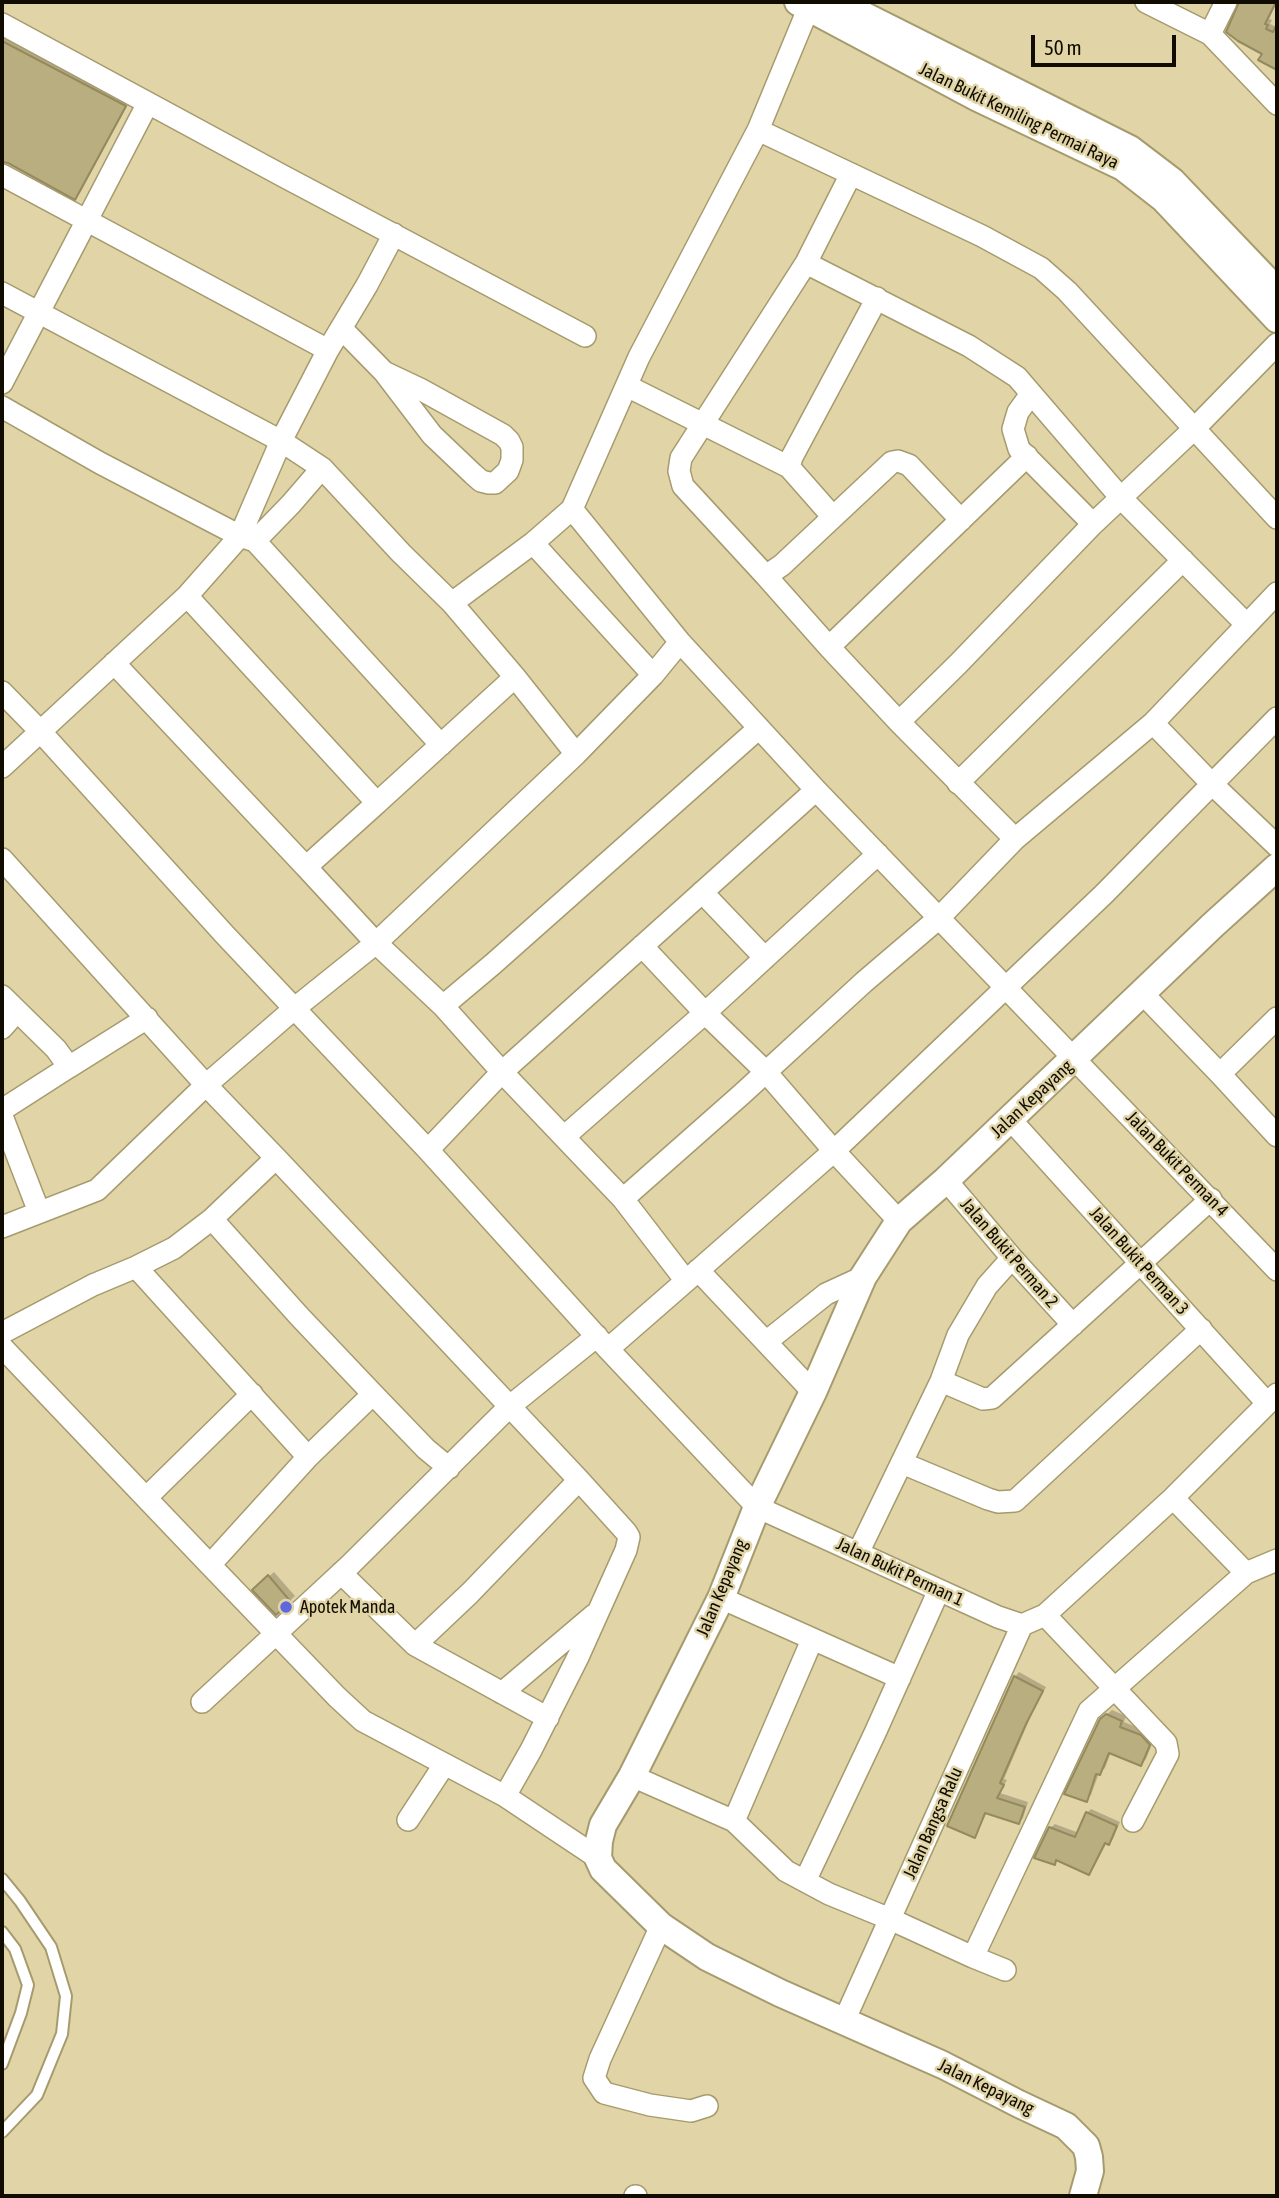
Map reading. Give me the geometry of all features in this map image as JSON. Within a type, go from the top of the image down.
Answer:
[{"type":"street","name":"Jalan Bukit Kemiling Permai Raya","points":[[837,2],[1130,149],[1172,181],[1277,291]]},
{"type":"street","points":[[1146,2],[1210,34],[1277,104]]},
{"type":"street","points":[[1210,34],[1226,2]]},
{"type":"street","name":"Jalan Bukit Kemiling Permai Raya","points":[[806,4],[978,99],[1123,167],[1164,200],[1277,319]]},
{"type":"street","points":[[452,603],[533,543],[572,509],[639,357],[758,130],[806,4]]},
{"type":"street","points":[[2,24],[585,336]]},
{"type":"street","points":[[2,383],[148,103]]},
{"type":"street","points":[[758,130],[982,236],[1041,268],[1067,291],[1277,517]]},
{"type":"street","points":[[851,174],[806,263],[681,458],[679,471],[683,486],[829,647],[1015,839]]},
{"type":"street","points":[[2,175],[328,350]]},
{"type":"street","points":[[247,538],[281,441],[328,350],[394,234]]},
{"type":"street","points":[[806,263],[969,346],[1017,377],[1121,498],[1246,624]]},
{"type":"street","points":[[2,293],[281,441],[322,468],[452,603],[576,754]]},
{"type":"street","points":[[789,467],[877,298]]},
{"type":"street","points":[[341,328],[384,372],[432,435],[481,481],[495,483],[508,471],[512,460],[512,447],[503,435],[384,372]]},
{"type":"street","points":[[899,722],[1093,524],[1195,428],[1277,344]]},
{"type":"street","points":[[627,386],[789,467],[833,517]]},
{"type":"street","points":[[1031,394],[1018,412],[1013,429],[1019,449],[1093,524]]},
{"type":"street","points":[[2,407],[100,463],[247,538],[442,744]]},
{"type":"street","points":[[829,647],[1027,456]]},
{"type":"street","points":[[766,576],[782,565],[892,462],[909,465],[961,520]]},
{"type":"street","points":[[2,767],[247,538],[291,504],[322,468]]},
{"type":"street","name":"Jalan Bukit Perman 4","points":[[572,509],[680,642],[816,790],[1275,1264]]},
{"type":"street","points":[[533,543],[653,675]]},
{"type":"street","points":[[958,783],[1183,560]]},
{"type":"street","points":[[623,1199],[939,918],[1015,839],[1153,723],[1277,593]]},
{"type":"street","points":[[187,596],[377,803]]},
{"type":"street","points":[[2,1227],[97,1190],[206,1085],[376,943],[576,754],[653,675],[680,642]]},
{"type":"street","points":[[114,663],[376,943],[443,1006],[692,1276],[766,1342],[813,1392]]},
{"type":"street","points":[[306,867],[515,677]]},
{"type":"street","points":[[2,692],[757,1507]]},
{"type":"street","points":[[202,1702],[341,1573],[510,1406],[603,1343],[692,1276],[834,1151],[1104,894],[1277,718]]},
{"type":"street","points":[[1153,723],[1277,846]]},
{"type":"street","points":[[443,1006],[759,728]]},
{"type":"street","points":[[428,1150],[502,1072],[816,790]]},
{"type":"street","points":[[565,1136],[705,1013],[877,854]]},
{"type":"street","points":[[2,859],[206,1085],[510,1406],[629,1537],[626,1550],[548,1718],[505,1796]]},
{"type":"street","name":"Jalan Kepayang","points":[[1083,2196],[1090,2171],[1089,2157],[1086,2146],[1066,2126],[943,2064],[707,1957],[662,1926],[603,1869],[598,1857],[603,1825],[632,1776],[721,1598],[757,1507],[813,1392],[863,1277],[899,1221],[946,1180],[1277,867]]},
{"type":"street","points":[[702,892],[765,958]]},
{"type":"street","points":[[642,946],[766,1072],[899,1221]]},
{"type":"street","points":[[1142,993],[1277,1136]]},
{"type":"street","points":[[2,1028],[9,1004],[56,1049],[69,1067]]},
{"type":"street","points":[[2,1110],[147,1018]]},
{"type":"street","points":[[1220,1074],[1277,1018]]},
{"type":"street","points":[[2,1116],[39,1212]]},
{"type":"street","name":"Jalan Bukit Perman 3","points":[[1010,1119],[1201,1329],[1272,1398]]},
{"type":"street","points":[[2,1333],[93,1285],[174,1248],[212,1219],[276,1158]]},
{"type":"street","name":"Jalan Bukit Perman 2","points":[[946,1180],[1073,1325]]},
{"type":"street","points":[[941,1381],[982,1399],[992,1398],[1211,1199]]},
{"type":"street","points":[[212,1219],[373,1394],[426,1449],[449,1468]]},
{"type":"street","points":[[858,1553],[941,1381],[958,1335],[987,1286],[1012,1258]]},
{"type":"street","points":[[135,1267],[308,1457]]},
{"type":"street","points":[[766,1342],[826,1294],[863,1277]]},
{"type":"street","points":[[902,1463],[988,1499],[1015,1502],[1201,1329]]},
{"type":"street","points":[[2,1347],[209,1565],[363,1721],[505,1796],[598,1857]]},
{"type":"street","points":[[146,1498],[252,1394]]},
{"type":"street","points":[[209,1565],[308,1457],[373,1394]]},
{"type":"street","points":[[1021,1625],[1045,1615],[1173,1498],[1272,1398]]},
{"type":"street","points":[[415,1646],[579,1480]]},
{"type":"street","points":[[1173,1498],[1246,1573]]},
{"type":"street","name":"Jalan Bukit Perman 1","points":[[757,1507],[1021,1625]]},
{"type":"street","points":[[973,1957],[1089,1711],[1246,1573],[1277,1560]]},
{"type":"street","points":[[341,1573],[415,1646],[548,1718]]},
{"type":"street","points":[[805,1881],[939,1590]]},
{"type":"street","points":[[721,1598],[900,1678]]},
{"type":"street","points":[[502,1693],[598,1611]]},
{"type":"street","points":[[1045,1615],[1166,1743],[1168,1754],[1133,1821]]},
{"type":"street","name":"Jalan Bangsa Ralu","points":[[844,2021],[1021,1625]]},
{"type":"street","points":[[734,1821],[812,1640]]},
{"type":"street","points":[[408,1819],[444,1765]]},
{"type":"street","points":[[632,1776],[734,1821],[786,1871],[829,1894],[1005,1970]]},
{"type":"street","points":[[662,1926],[600,2059],[594,2078],[604,2093],[650,2105],[691,2111],[708,2106]]},
{"type":"lane","points":[[2,1879],[51,1947],[66,1996],[62,2034],[37,2095],[2,2132]]},
{"type":"lane","points":[[2,1931],[15,1949],[28,1985],[21,2013],[2,2064]]},
{"type":"building","points":[[1239,2],[1276,2],[1265,24],[1268,25],[1266,29],[1273,32],[1277,24],[1277,70],[1258,60],[1262,54],[1226,32]]},
{"type":"building","points":[[2,41],[126,106],[75,200],[2,162]]},
{"type":"building","points":[[268,1575],[291,1602],[276,1615],[252,1590]]},
{"type":"building","points":[[1014,1676],[1043,1691],[1000,1783],[1004,1785],[997,1798],[1025,1807],[1019,1824],[985,1813],[975,1838],[947,1826]]},
{"type":"building","points":[[1106,1714],[1122,1721],[1120,1727],[1141,1735],[1150,1745],[1141,1766],[1109,1753],[1100,1775],[1096,1774],[1087,1802],[1064,1794],[1100,1719]]},
{"type":"building","points":[[1086,1812],[1117,1826],[1109,1845],[1105,1843],[1089,1875],[1056,1860],[1055,1865],[1034,1858],[1049,1827],[1075,1837]]},
{"type":"place","name":"Apotek Manda","points":[[286,1607]]}]
